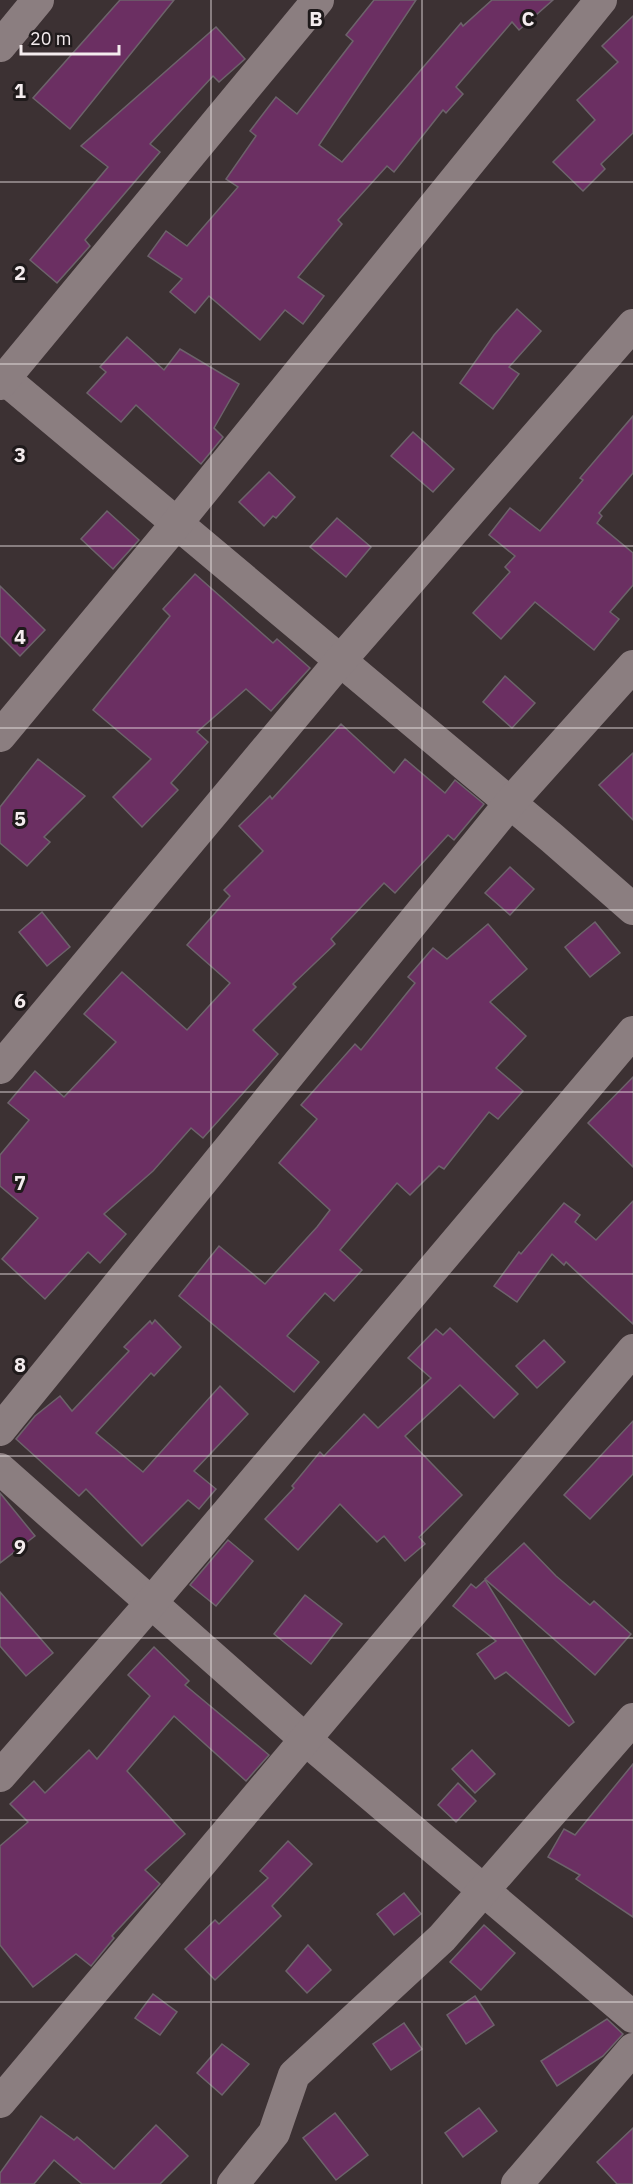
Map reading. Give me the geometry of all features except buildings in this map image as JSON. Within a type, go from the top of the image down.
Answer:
[{"type":"street","points":[[0,46],[38,0]]},
{"type":"street","points":[[318,0],[2,379],[177,523],[633,909]]},
{"type":"street","points":[[0,736],[177,523],[601,0]]},
{"type":"street","points":[[0,1068],[340,661],[633,324]]},
{"type":"street","points":[[0,1430],[510,803],[633,666]]},
{"type":"street","points":[[0,1776],[151,1603],[633,1032]]},
{"type":"street","points":[[0,2102],[633,1350]]},
{"type":"street","points":[[0,1469],[306,1740],[633,2017]]},
{"type":"street","points":[[233,2184],[274,2133],[294,2075],[442,1938],[633,1719]]},
{"type":"street","points":[[517,2184],[633,2049]]}]
